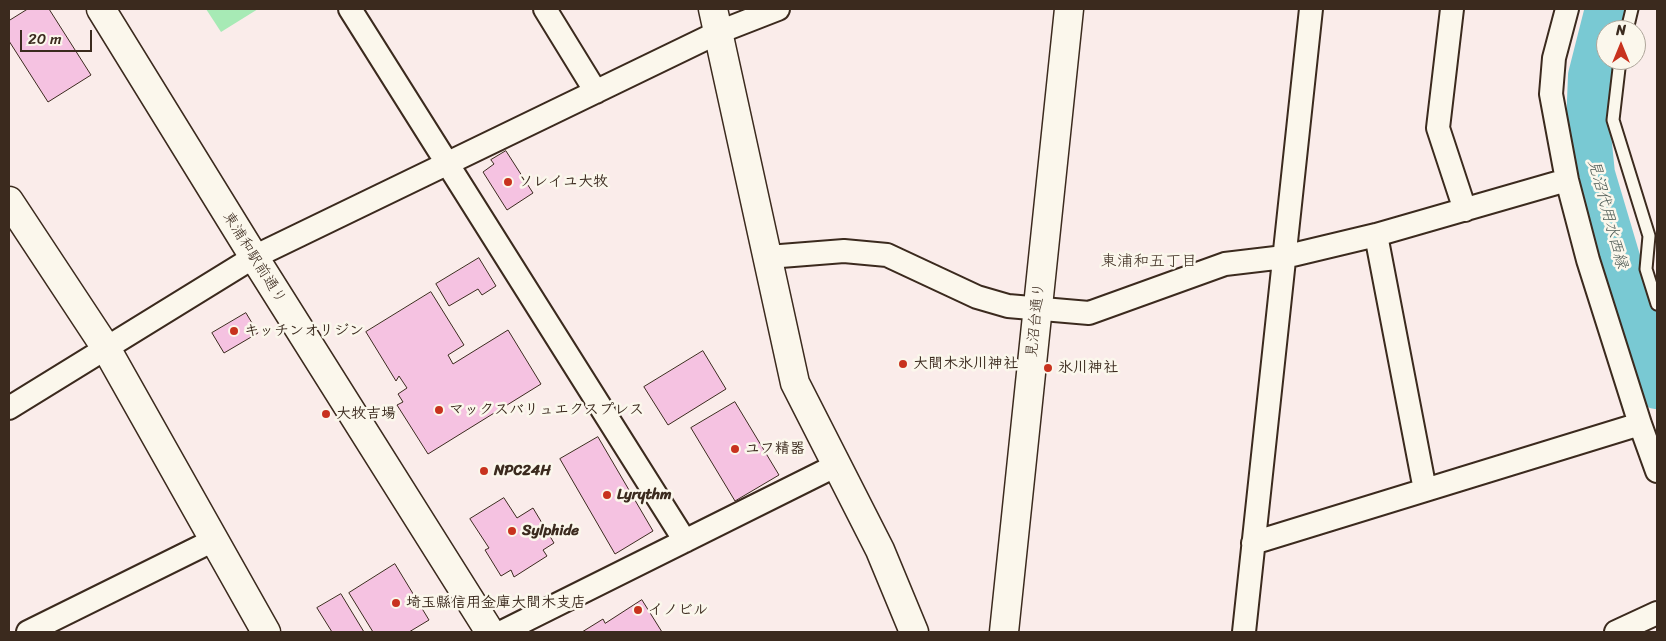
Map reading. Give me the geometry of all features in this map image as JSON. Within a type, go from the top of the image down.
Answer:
[{"type":"street","name":"東浦和駅前通り","points":[[101,9],[254,257],[490,632]]},
{"type":"street","points":[[350,9],[685,541]]},
{"type":"street","points":[[546,9],[596,92]]},
{"type":"street","points":[[9,408],[254,257],[596,92],[716,20],[778,9]]},
{"type":"street","name":"見沼台通り","points":[[1004,632],[1069,9]]},
{"type":"street","points":[[1244,632],[1311,9]]},
{"type":"street","points":[[1452,9],[1438,128],[1465,210]]},
{"type":"street","points":[[1566,9],[1554,58],[1551,94],[1567,180],[1588,260],[1640,424],[1657,470]]},
{"type":"street","points":[[716,20],[795,383],[880,550],[914,632]]},
{"type":"street","points":[[768,257],[844,251],[887,255],[977,297],[1008,306],[1089,313],[1225,264],[1284,257],[1376,235],[1567,180]]},
{"type":"street","points":[[9,201],[106,348],[266,632]]},
{"type":"street","points":[[1376,235],[1425,490]]},
{"type":"street","points":[[1253,543],[1640,424]]},
{"type":"street","points":[[502,632],[837,465]]},
{"type":"street","points":[[28,632],[214,540]]},
{"type":"street","points":[[1616,632],[1653,620]]},
{"type":"lane","points":[[1619,70],[1613,120],[1649,236],[1646,268],[1657,304]]},
{"type":"green space","points":[[206,9],[258,9],[221,32]]},
{"type":"building","points":[[28,9],[49,9],[91,75],[48,102],[9,41],[9,21]]},
{"type":"building","name":"ソレイユ大牧","points":[[506,151],[533,193],[507,210],[483,172],[494,164],[491,160]]},
{"type":"building","points":[[479,258],[496,286],[482,295],[478,289],[449,306],[436,284]]},
{"type":"building","points":[[431,292],[464,345],[448,355],[453,364],[508,330],[541,384],[428,454],[397,405],[403,402],[398,394],[407,388],[399,376],[396,381],[366,332]]},
{"type":"building","points":[[246,313],[258,333],[224,353],[212,333]]},
{"type":"building","points":[[703,351],[726,389],[668,425],[644,387]]},
{"type":"building","points":[[735,402],[779,475],[735,501],[691,428]]},
{"type":"building","name":"Lyrythm","points":[[598,437],[653,531],[615,554],[560,459]]},
{"type":"building","name":"Sylphide","points":[[504,498],[517,518],[533,508],[554,543],[543,550],[547,556],[514,577],[511,570],[501,576],[485,550],[489,548],[470,519]]},
{"type":"building","points":[[395,564],[429,620],[409,632],[373,632],[349,593]]},
{"type":"building","points":[[341,594],[364,632],[332,632],[317,608]]},
{"type":"building","name":"イノビル","points":[[642,600],[662,632],[582,632],[603,619],[605,623]]},
{"type":"waterway","name":"見沼代用水西縁","points":[[1607,9],[1590,76],[1588,125],[1593,174],[1657,387]]},
{"type":"place","name":"ソレイユ大牧","points":[[508,182]]},
{"type":"place","name":"キッチンオリジン","points":[[234,331]]},
{"type":"place","name":"大間木氷川神社","points":[[903,364]]},
{"type":"place","name":"氷川神社","points":[[1048,368]]},
{"type":"place","name":"マックスバリュエクスプレス","points":[[439,410]]},
{"type":"place","name":"大牧吉場","points":[[326,414]]},
{"type":"place","name":"ユフ精器","points":[[735,449]]},
{"type":"place","name":"NPC24H","points":[[484,471]]},
{"type":"place","name":"Lyrythm","points":[[607,495]]},
{"type":"place","name":"Sylphide","points":[[512,531]]},
{"type":"place","name":"埼玉縣信用金庫大間木支店","points":[[396,603]]},
{"type":"place","name":"イノビル","points":[[638,610]]},
{"type":"district","name":"東浦和五丁目","points":[[1149,262]]}]
